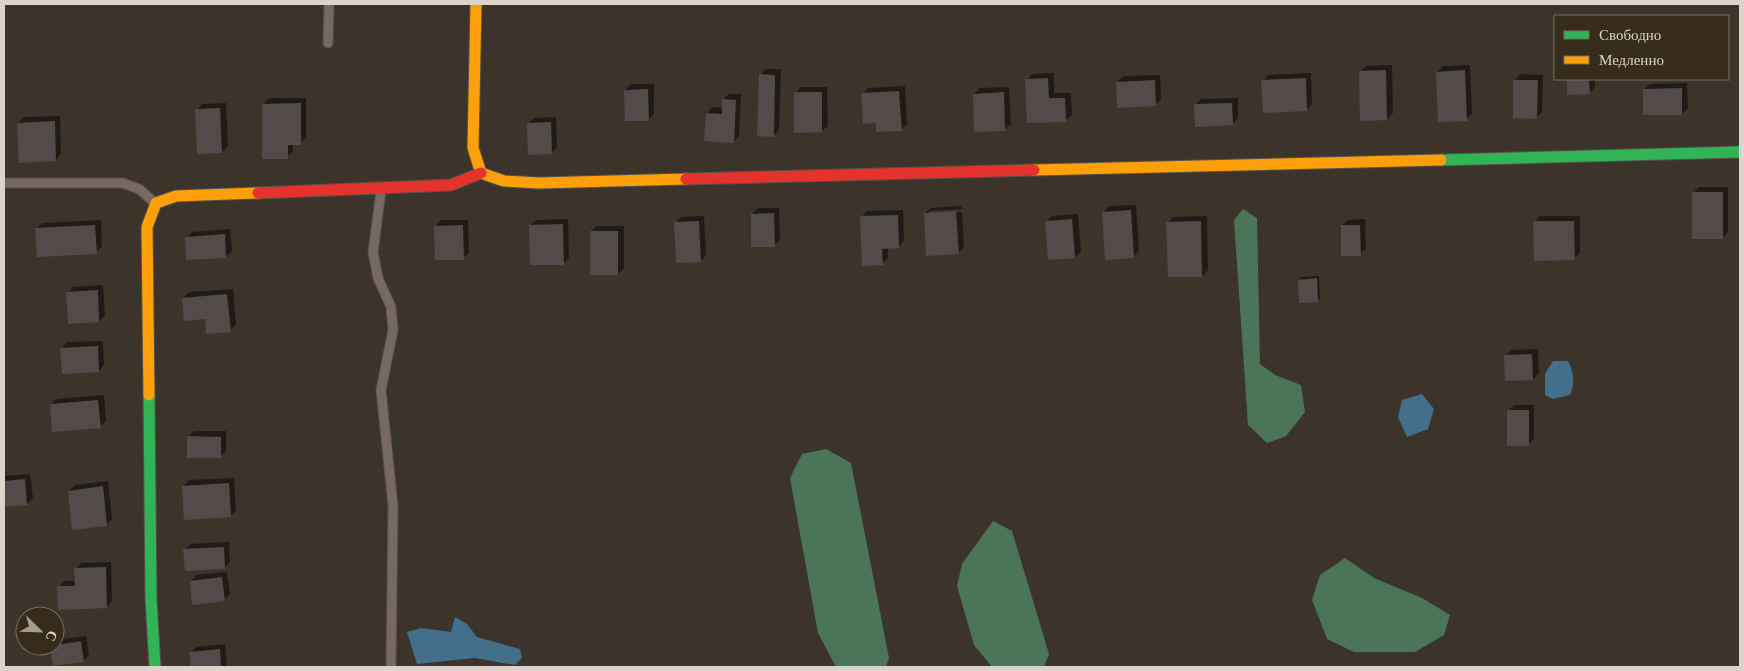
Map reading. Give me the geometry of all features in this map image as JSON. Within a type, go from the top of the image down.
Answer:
[{"type":"street","points":[[476,4],[473,148],[481,173]]},
{"type":"street","points":[[155,667],[152,599],[147,226],[156,203],[176,196],[452,185],[481,173],[504,181],[539,183],[1740,152]]},
{"type":"lane","points":[[328,43],[329,4]]},
{"type":"lane","points":[[4,183],[123,183],[139,189],[156,203]]},
{"type":"lane","points":[[381,187],[373,252],[378,278],[391,307],[393,330],[381,390],[394,506],[391,667]]},
{"type":"green space","points":[[1243,209],[1257,218],[1260,364],[1275,375],[1301,385],[1305,412],[1286,436],[1267,443],[1248,425],[1234,220]]},
{"type":"green space","points":[[826,449],[851,463],[889,658],[886,667],[836,667],[818,633],[790,478],[802,454]]},
{"type":"green space","points":[[993,521],[1012,531],[1049,654],[1044,667],[992,667],[974,645],[957,586],[962,564]]},
{"type":"green space","points":[[1345,558],[1374,578],[1422,598],[1450,615],[1444,635],[1415,652],[1354,652],[1327,639],[1312,600],[1320,575]]},
{"type":"water","points":[[1553,361],[1568,361],[1572,369],[1573,387],[1570,395],[1553,399],[1545,395],[1545,374]]},
{"type":"water","points":[[1422,394],[1434,409],[1428,429],[1407,437],[1398,417],[1402,400]]},
{"type":"water","points":[[455,617],[467,624],[477,637],[520,649],[522,658],[515,665],[475,658],[417,664],[407,632],[421,628],[451,632]]},
{"type":"building","points":[[1386,70],[1387,120],[1360,121],[1359,71]]},
{"type":"building","points":[[1465,70],[1467,121],[1438,122],[1436,72]]},
{"type":"building","points":[[759,74],[775,75],[774,137],[757,136]]},
{"type":"building","points":[[1048,78],[1049,98],[1065,98],[1066,122],[1027,123],[1025,79]]},
{"type":"building","points":[[1306,78],[1307,111],[1263,113],[1261,80]]},
{"type":"building","points":[[1155,80],[1156,106],[1117,108],[1116,82]]},
{"type":"building","points":[[1513,80],[1538,80],[1537,119],[1513,118]]},
{"type":"building","points":[[1567,80],[1589,80],[1590,94],[1567,95]]},
{"type":"building","points":[[1682,88],[1682,115],[1643,115],[1643,89]]},
{"type":"building","points":[[648,89],[649,121],[625,121],[624,90]]},
{"type":"building","points":[[899,91],[902,131],[876,132],[876,123],[863,124],[861,93]]},
{"type":"building","points":[[794,92],[822,92],[822,132],[794,133]]},
{"type":"building","points":[[1004,92],[1005,131],[974,132],[973,94]]},
{"type":"building","points":[[722,99],[736,100],[734,143],[704,141],[706,113],[722,114]]},
{"type":"building","points":[[301,103],[301,145],[288,145],[288,159],[262,159],[262,104]]},
{"type":"building","points":[[1232,103],[1233,125],[1195,127],[1194,104]]},
{"type":"building","points":[[220,108],[222,153],[197,154],[195,109]]},
{"type":"building","points":[[55,121],[56,161],[19,163],[17,123]]},
{"type":"building","points":[[551,122],[552,154],[528,155],[527,123]]},
{"type":"building","points":[[1692,192],[1723,192],[1723,239],[1692,239]]},
{"type":"building","points":[[1131,210],[1134,258],[1105,260],[1102,212]]},
{"type":"building","points":[[956,211],[959,254],[926,256],[924,213]]},
{"type":"building","points":[[774,213],[775,247],[751,247],[751,214]]},
{"type":"building","points":[[898,215],[899,248],[882,249],[883,265],[862,266],[860,216]]},
{"type":"building","points":[[1072,219],[1075,258],[1048,260],[1045,221]]},
{"type":"building","points":[[699,221],[701,262],[676,263],[674,222]]},
{"type":"building","points":[[1201,221],[1202,277],[1168,277],[1166,222]]},
{"type":"building","points":[[1533,221],[1574,221],[1575,260],[1534,261]]},
{"type":"building","points":[[563,224],[564,265],[530,265],[529,225]]},
{"type":"building","points":[[95,225],[97,254],[37,257],[35,228]]},
{"type":"building","points":[[463,225],[464,260],[435,260],[434,226]]},
{"type":"building","points":[[1341,225],[1360,225],[1361,256],[1341,256]]},
{"type":"building","points":[[590,231],[618,231],[618,275],[590,275]]},
{"type":"building","points":[[225,234],[226,258],[186,260],[185,237]]},
{"type":"building","points":[[1317,278],[1318,302],[1299,303],[1298,280]]},
{"type":"building","points":[[98,290],[99,322],[68,324],[66,292]]},
{"type":"building","points":[[227,294],[231,332],[206,334],[205,319],[184,321],[182,298]]},
{"type":"building","points":[[98,346],[99,372],[62,374],[60,348]]},
{"type":"building","points":[[1532,354],[1533,380],[1505,381],[1504,355]]},
{"type":"building","points":[[98,400],[101,428],[52,432],[50,404]]},
{"type":"building","points":[[1507,410],[1529,410],[1529,446],[1507,446]]},
{"type":"building","points":[[187,436],[221,437],[221,458],[187,458]]},
{"type":"building","points":[[25,479],[27,505],[4,507],[4,481]]},
{"type":"building","points":[[229,483],[231,517],[184,520],[182,486]]},
{"type":"building","points":[[103,486],[107,526],[72,530],[68,491]]},
{"type":"building","points":[[224,547],[225,569],[185,571],[183,549]]},
{"type":"building","points":[[106,567],[107,608],[65,610],[65,606],[58,606],[57,586],[75,586],[74,568]]},
{"type":"building","points":[[222,577],[225,601],[192,605],[190,581]]},
{"type":"building","points":[[81,641],[84,662],[53,666],[52,656],[65,656],[65,644]]},
{"type":"building","points":[[220,649],[221,667],[191,667],[189,652]]},
{"type":"traffic: fast","points":[[1441,160],[1740,152]]},
{"type":"traffic: fast","points":[[149,395],[151,599],[155,667]]},
{"type":"traffic: slow","points":[[476,4],[473,148],[481,173],[504,181],[539,183],[686,179]]},
{"type":"traffic: slow","points":[[1034,170],[1441,160]]},
{"type":"traffic: slow","points":[[149,395],[147,227],[156,203],[176,196],[258,193]]},
{"type":"traffic: jam","points":[[686,179],[1034,170]]},
{"type":"traffic: jam","points":[[258,193],[451,185],[481,173]]}]
